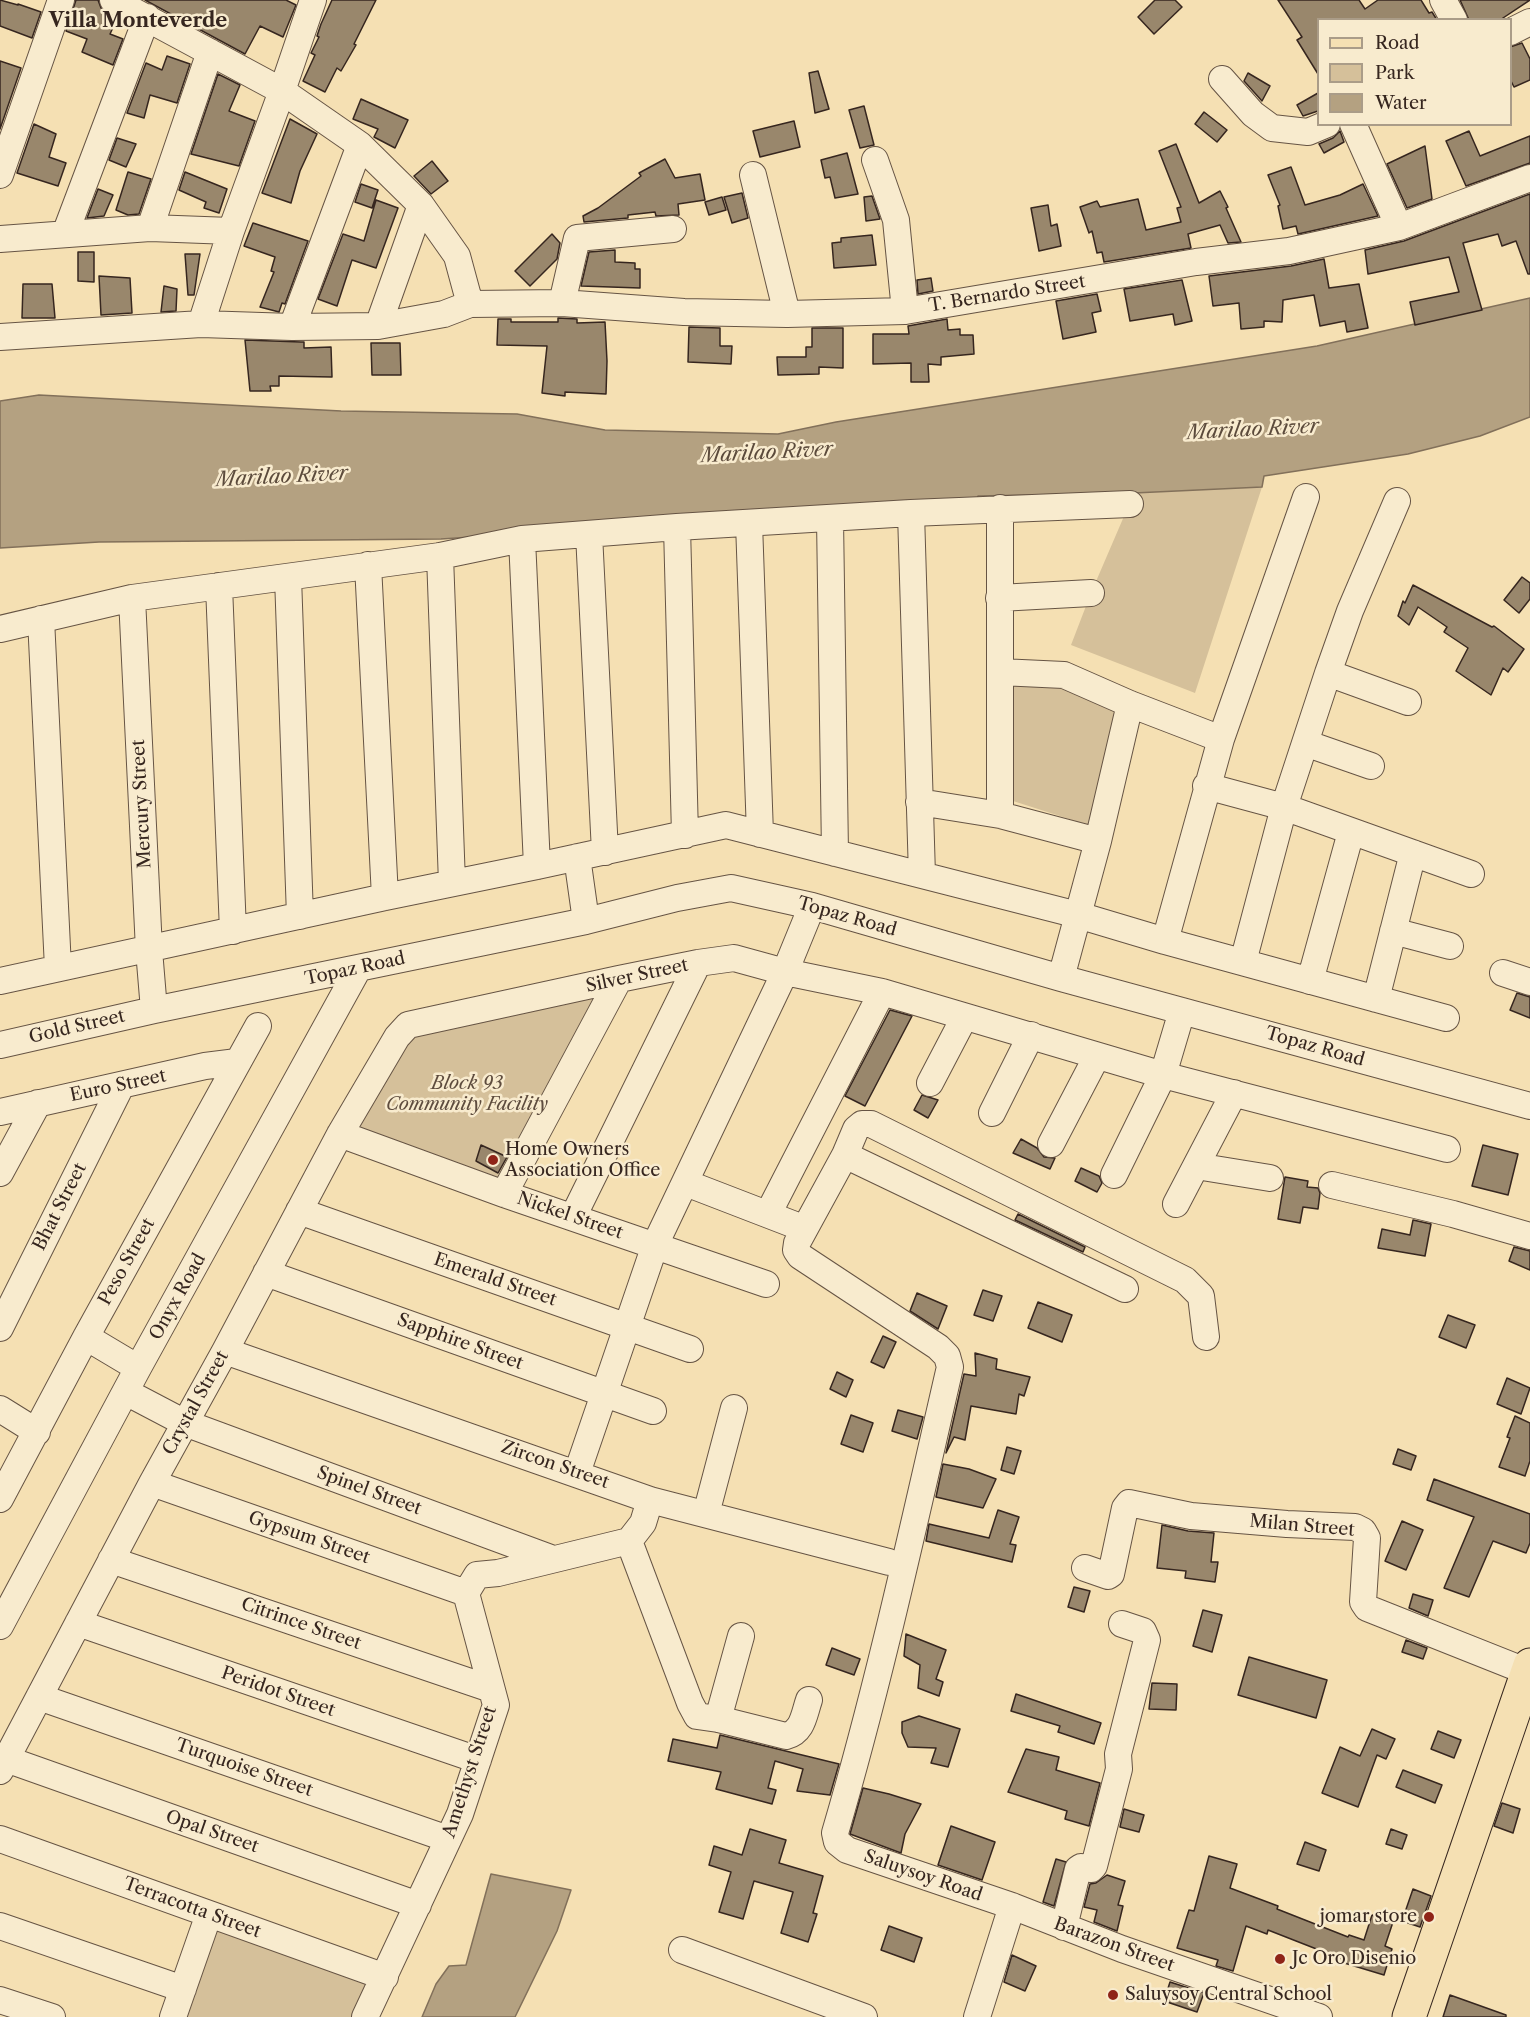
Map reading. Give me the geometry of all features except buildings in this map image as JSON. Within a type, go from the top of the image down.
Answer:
[{"type":"main road","points":[[1409,2017],[1529,1668]]},
{"type":"street","points":[[0,175],[61,0]]},
{"type":"street","points":[[113,0],[282,92],[360,145],[421,205],[457,256],[470,304]]},
{"type":"street","points":[[1443,0],[1453,18]]},
{"type":"street","points":[[201,324],[231,231],[282,92],[310,1]]},
{"type":"street","points":[[65,234],[147,17]]},
{"type":"street","points":[[1512,31],[1530,22]]},
{"type":"street","points":[[150,228],[210,52]]},
{"type":"street","points":[[1222,79],[1253,114],[1272,128],[1308,132],[1322,126]]},
{"type":"street","points":[[1354,126],[1400,227]]},
{"type":"street","points":[[292,327],[360,145]]},
{"type":"street","points":[[875,160],[896,220],[905,311]]},
{"type":"street","points":[[753,175],[787,314]]},
{"type":"street","name":"T. Bernardo Street","points":[[0,337],[201,324],[292,327],[378,326],[444,314],[470,304],[562,303],[684,312],[787,314],[905,311],[1196,262],[1289,251],[1400,227],[1530,178]]},
{"type":"street","points":[[378,326],[421,205]]},
{"type":"street","points":[[0,239],[150,228],[231,231]]},
{"type":"street","points":[[562,303],[577,238],[673,229]]},
{"type":"street","points":[[1165,941],[1206,786],[1306,497]]},
{"type":"street","points":[[1243,962],[1284,807],[1328,673],[1350,610],[1397,501]]},
{"type":"street","points":[[0,629],[132,598],[440,556],[522,539],[911,513],[1130,504]]},
{"type":"street","points":[[1000,508],[1000,814]]},
{"type":"street","points":[[911,513],[922,876]]},
{"type":"street","points":[[830,519],[835,853]]},
{"type":"street","points":[[749,523],[760,834]]},
{"type":"street","points":[[677,527],[685,835]]},
{"type":"street","points":[[589,534],[605,852]]},
{"type":"street","points":[[522,539],[537,867]]},
{"type":"street","points":[[440,556],[452,883]]},
{"type":"street","points":[[368,565],[385,897]]},
{"type":"street","points":[[288,577],[300,915]]},
{"type":"street","points":[[219,586],[233,931]]},
{"type":"street","points":[[999,598],[1091,593]]},
{"type":"street","name":"Mercury Street","points":[[132,598],[154,1010]]},
{"type":"street","points":[[41,619],[58,968]]},
{"type":"street","points":[[1000,672],[1064,675],[1130,704],[1221,739]]},
{"type":"street","points":[[1328,673],[1408,702]]},
{"type":"street","points":[[1061,978],[1098,841],[1130,704]]},
{"type":"street","points":[[1305,743],[1371,766]]},
{"type":"street","points":[[1206,786],[1284,807],[1471,874]]},
{"type":"street","points":[[919,802],[1000,814],[1098,841]]},
{"type":"street","points":[[0,981],[726,825],[1078,915],[1446,1018]]},
{"type":"street","points":[[1310,981],[1351,832]]},
{"type":"street","points":[[1376,999],[1413,853]]},
{"type":"street","points":[[577,857],[586,921]]},
{"type":"street","name":"Topaz Road","points":[[154,1010],[586,921],[677,898],[731,888],[812,906],[1061,978],[1530,1106]]},
{"type":"street","points":[[577,1473],[629,1327],[655,1245],[785,972],[812,906]]},
{"type":"street","points":[[1394,931],[1450,946]]},
{"type":"street","name":"Silver Street","points":[[397,1037],[408,1024],[698,963],[734,958],[785,972],[882,992],[1163,1075],[1447,1149]]},
{"type":"street","points":[[573,1216],[698,963]]},
{"type":"street","name":"Onyx Road","points":[[0,1626],[138,1368],[358,969]]},
{"type":"street","points":[[1503,973],[1530,982]]},
{"type":"street","points":[[504,1194],[619,979]]},
{"type":"street","points":[[768,1214],[882,992]]},
{"type":"street","name":"Gold Street","points":[[0,1045],[154,1010]]},
{"type":"street","points":[[1114,1175],[1163,1075],[1182,1011]]},
{"type":"street","points":[[930,1083],[964,1018]]},
{"type":"street","name":"Peso Street","points":[[2,1492],[258,1026]]},
{"type":"street","points":[[992,1113],[1031,1035]]},
{"type":"street","name":"Crystal Street","points":[[3,1765],[340,1134],[397,1037]]},
{"type":"street","points":[[1052,1144],[1097,1056]]},
{"type":"street","name":"Euro Street","points":[[0,1112],[205,1066],[237,1062]]},
{"type":"street","name":"Bhat Street","points":[[0,1328],[121,1086]]},
{"type":"street","points":[[1176,1204],[1234,1093]]},
{"type":"street","points":[[0,1173],[38,1103]]},
{"type":"street","points":[[1125,1289],[845,1155],[856,1129],[862,1124],[871,1124],[1185,1280],[1201,1296],[1206,1337]]},
{"type":"street","name":"Nickel Street","points":[[340,1134],[504,1194],[766,1284]]},
{"type":"street","name":"Saluysoy Road","points":[[845,1155],[797,1243],[796,1250],[800,1256],[938,1347],[947,1356],[950,1367],[904,1568],[854,1769],[835,1833],[837,1842],[847,1850],[1012,1906]]},
{"type":"street","points":[[1196,1166],[1270,1178]]},
{"type":"street","points":[[686,1183],[795,1225]]},
{"type":"street","points":[[1332,1185],[1453,1214],[1530,1236]]},
{"type":"street","name":"Emerald Street","points":[[299,1211],[690,1349]]},
{"type":"street","name":"Sapphire Street","points":[[266,1273],[653,1411]]},
{"type":"street","points":[[86,1337],[138,1368]]},
{"type":"street","name":"Zircon Street","points":[[225,1351],[650,1500],[889,1562]]},
{"type":"street","name":"Spinel Street","points":[[126,1392],[185,1423],[553,1559]]},
{"type":"street","points":[[706,1514],[734,1408]]},
{"type":"street","points":[[0,1409],[37,1432]]},
{"type":"street","name":"Gypsum Street","points":[[152,1483],[466,1593]]},
{"type":"street","points":[[466,1593],[477,1575],[498,1573],[629,1540],[644,1523],[650,1500]]},
{"type":"street","name":"Milan Street","points":[[1085,1568],[1108,1576],[1111,1574],[1125,1508],[1129,1503],[1191,1516],[1354,1527],[1363,1531],[1367,1538],[1363,1602],[1367,1608],[1529,1668]]},
{"type":"street","points":[[629,1540],[690,1703],[697,1716],[786,1736],[794,1734],[800,1727],[809,1700]]},
{"type":"street","name":"Citrince Street","points":[[111,1560],[491,1689]]},
{"type":"street","name":"Amethyst Street","points":[[366,2017],[460,1814],[496,1705],[466,1593]]},
{"type":"street","name":"Peridot Street","points":[[78,1623],[478,1760]]},
{"type":"street","points":[[1064,1927],[1078,1869],[1081,1867],[1091,1869],[1094,1866],[1119,1769],[1118,1754],[1147,1640],[1143,1631],[1122,1624]]},
{"type":"street","points":[[718,1719],[741,1636]]},
{"type":"street","name":"Turquoise Street","points":[[39,1697],[448,1839]]},
{"type":"street","name":"Opal Street","points":[[3,1765],[418,1905]]},
{"type":"street","name":"Terracotta Street","points":[[0,1839],[385,1977]]},
{"type":"street","points":[[977,2017],[1012,1906]]},
{"type":"street","name":"Barazon Street","points":[[1012,1906],[1064,1927],[1319,2017]]},
{"type":"street","points":[[173,2017],[209,1914]]},
{"type":"street","points":[[0,1926],[183,1989]]},
{"type":"street","points":[[682,1950],[864,2017]]},
{"type":"street","points":[[0,2000],[52,2017]]},
{"type":"green space","points":[[1262,487],[1195,693],[1071,645],[1134,493]]},
{"type":"green space","points":[[1014,683],[1059,686],[1116,711],[1091,826],[1010,800]]},
{"type":"green space","name":"Block 93 Community Facility","points":[[595,998],[500,1182],[359,1127],[406,1040],[419,1034]]},
{"type":"green space","points":[[217,1930],[369,1982],[354,2017],[185,2017]]},
{"type":"water","name":"Marilao River","points":[[1530,298],[1530,417],[1480,436],[1408,454],[1264,476],[1262,487],[1134,493],[978,496],[976,504],[441,539],[99,542],[0,548],[0,401],[39,395],[341,411],[517,414],[605,430],[778,434],[836,422],[1317,346]]},
{"type":"water","points":[[491,1874],[571,1890],[557,1931],[515,2017],[422,2017],[436,1984],[449,1966],[466,1965]]},
{"type":"place","name":"Home Owners Association Office","points":[[493,1160]]},
{"type":"place","name":"jomar store","points":[[1429,1917]]},
{"type":"place","name":"Jc Oro Disenio","points":[[1280,1959]]},
{"type":"place","name":"Saluysoy Central School","points":[[1113,1995]]},
{"type":"district","name":"Villa Monteverde","points":[[138,21]]}]
